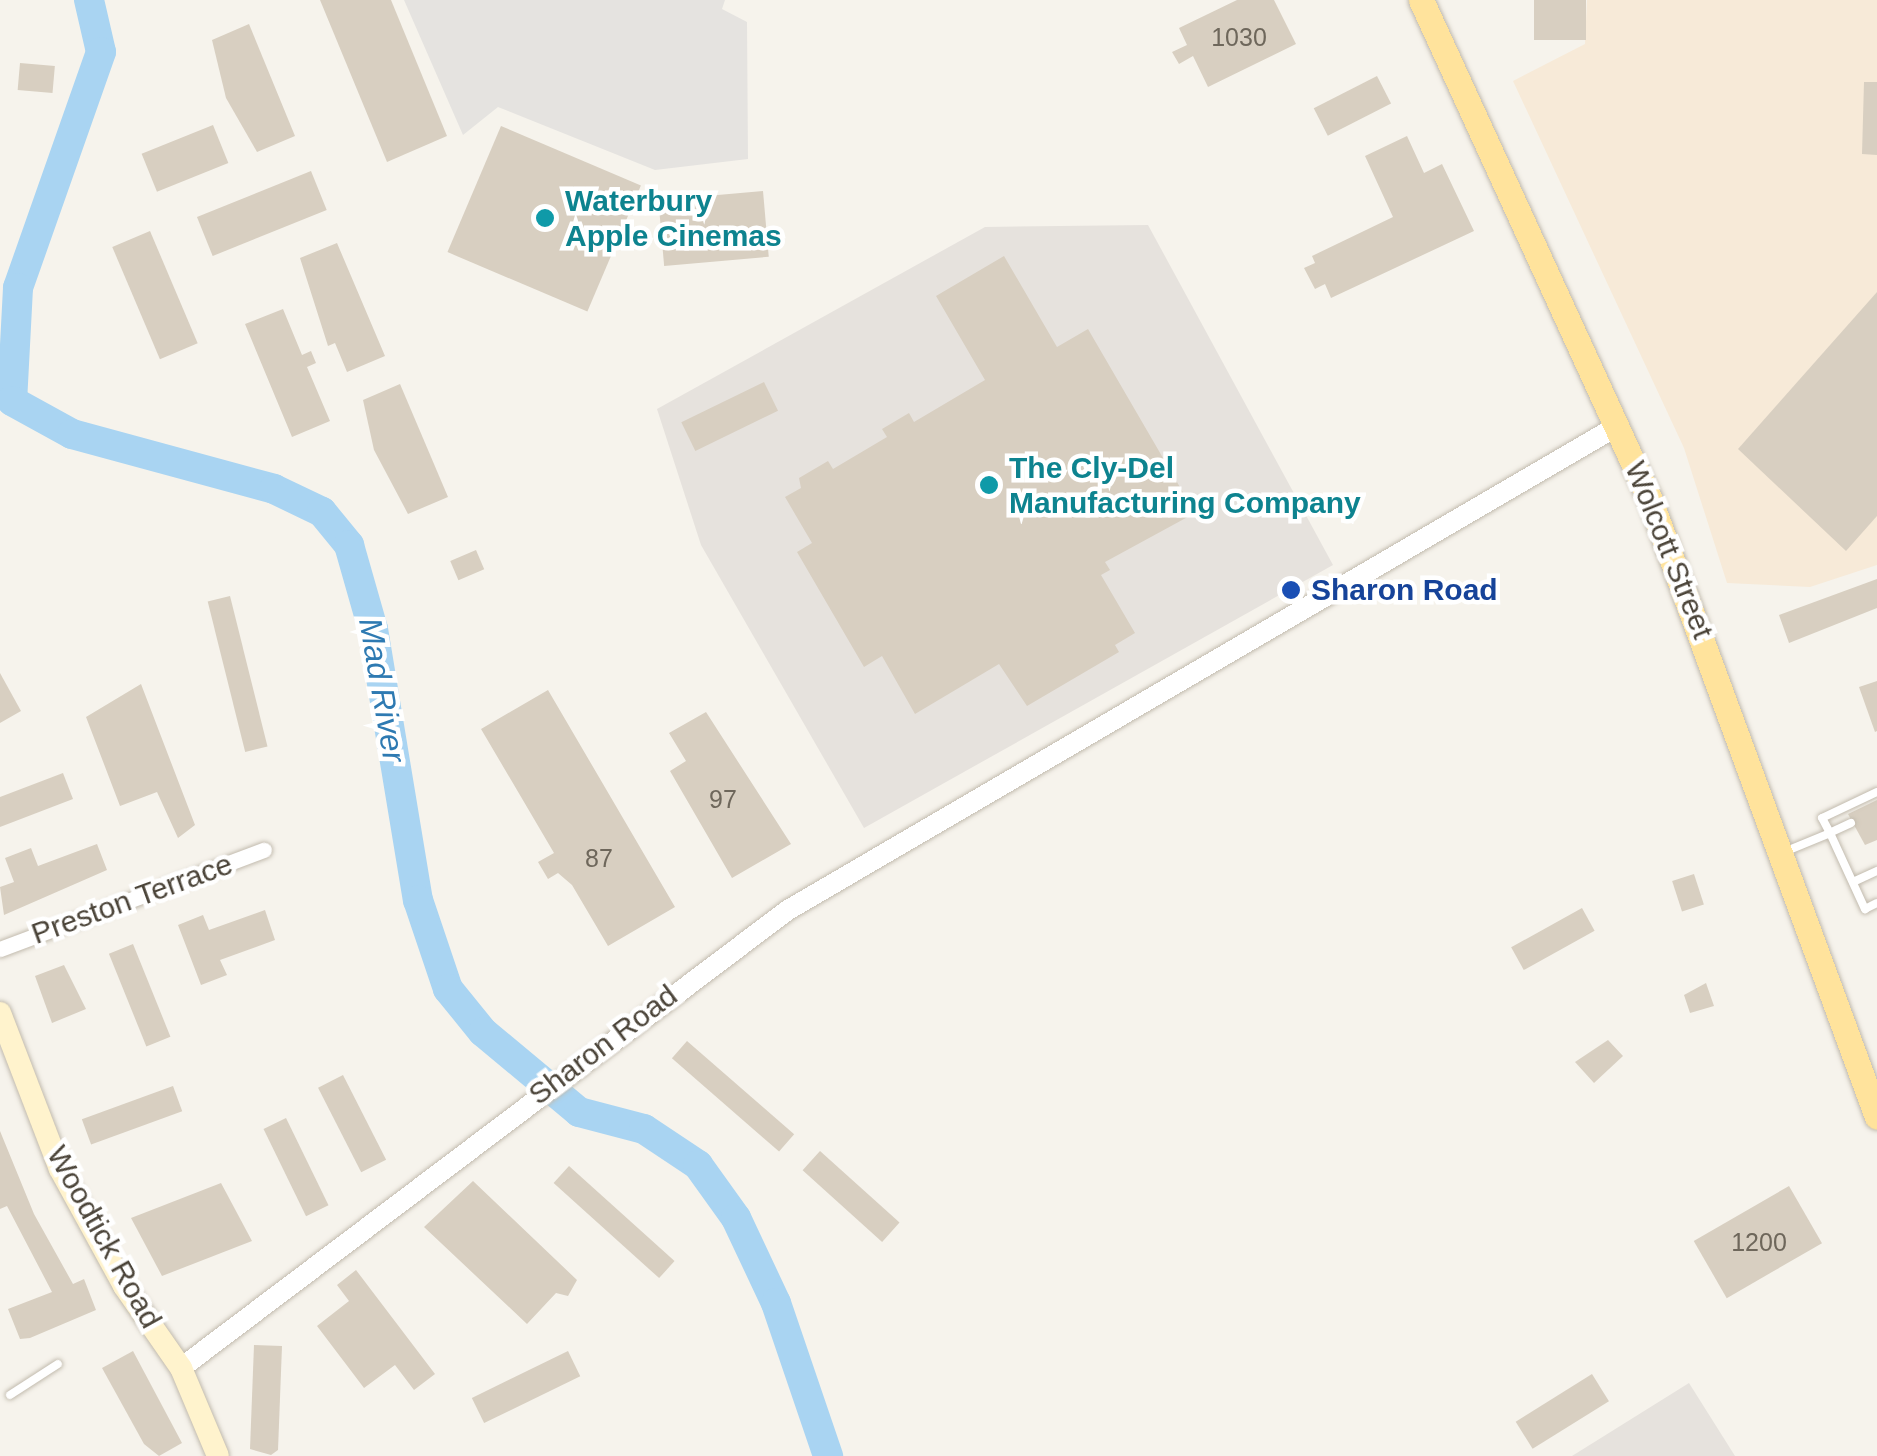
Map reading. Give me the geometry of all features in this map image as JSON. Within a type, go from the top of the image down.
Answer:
[{"type":"main road","name":"Wolcott Street","points":[[1421,0],[1618,425],[1784,852],[1877,1118]]},
{"type":"main road","name":"Woodtick Road","points":[[0,1013],[60,1169],[124,1286],[181,1368],[218,1456]]},
{"type":"street","name":"Sharon Road","points":[[181,1368],[530,1098],[788,910],[1618,425]]},
{"type":"street","name":"Preston Terrace","points":[[0,949],[264,850]]},
{"type":"lane","points":[[1877,792],[1822,818],[1865,909],[1877,903]]},
{"type":"lane","points":[[1784,852],[1851,823]]},
{"type":"lane","points":[[1852,882],[1877,871]]},
{"type":"lane","points":[[10,1394],[58,1364]]},
{"type":"shaded area","points":[[404,0],[725,0],[722,9],[747,22],[748,159],[655,170],[498,107],[463,135]]},
{"type":"shaded area","points":[[1587,0],[1877,0],[1877,565],[1810,587],[1727,583],[1684,448],[1513,81],[1585,44]]},
{"type":"shaded area","points":[[1148,225],[1333,565],[864,828],[701,545],[657,409],[985,227]]},
{"type":"shaded area","points":[[1689,1383],[1735,1456],[1572,1456]]},
{"type":"building","points":[[320,0],[391,0],[447,136],[387,162]]},
{"type":"building","points":[[1237,0],[1274,0],[1296,44],[1208,87],[1193,56],[1179,64],[1172,52],[1187,45],[1179,28]]},
{"type":"building","points":[[1534,0],[1586,0],[1586,40],[1534,40]]},
{"type":"building","points":[[249,24],[295,136],[257,152],[226,98],[212,40]]},
{"type":"building","points":[[20,63],[55,66],[53,93],[18,90]]},
{"type":"building","points":[[1377,76],[1391,104],[1328,136],[1314,108]]},
{"type":"building","points":[[1864,82],[1877,82],[1877,155],[1862,154]]},
{"type":"building","points":[[213,125],[228,163],[157,192],[142,154]]},
{"type":"building","name":"Waterbury Apple Cinemas","points":[[501,126],[641,185],[587,312],[447,252]]},
{"type":"building","points":[[1407,136],[1424,173],[1442,164],[1474,231],[1331,298],[1325,284],[1315,289],[1304,268],[1315,263],[1312,256],[1393,217],[1365,156]]},
{"type":"building","points":[[311,171],[327,210],[213,256],[197,217]]},
{"type":"building","points":[[763,191],[769,257],[664,266],[658,200]]},
{"type":"building","points":[[150,231],[198,343],[160,359],[112,247]]},
{"type":"building","points":[[337,243],[385,356],[347,372],[335,343],[328,346],[300,258]]},
{"type":"building","name":"The Cly-Del Manufacturing Company","points":[[1004,256],[1057,347],[1088,329],[1195,513],[1105,562],[1110,570],[1101,575],[1135,633],[1115,645],[1119,652],[1027,706],[999,664],[915,714],[882,656],[864,667],[797,552],[812,543],[785,497],[801,488],[799,478],[828,461],[833,469],[887,437],[882,429],[909,413],[914,422],[985,380],[936,296]]},
{"type":"building","points":[[1877,292],[1877,516],[1846,551],[1738,449]]},
{"type":"building","points":[[283,309],[302,355],[311,351],[316,363],[307,367],[330,421],[292,437],[245,324]]},
{"type":"building","points":[[764,382],[778,411],[695,451],[681,422]]},
{"type":"building","points":[[400,384],[448,497],[408,514],[374,450],[363,400]]},
{"type":"building","points":[[476,550],[484,569],[458,580],[450,561]]},
{"type":"building","points":[[1877,579],[1877,608],[1789,643],[1779,615]]},
{"type":"building","points":[[230,596],[267,746],[245,752],[208,602]]},
{"type":"building","points":[[0,673],[21,711],[0,723]]},
{"type":"building","points":[[1877,681],[1877,731],[1875,732],[1859,687]]},
{"type":"building","points":[[141,684],[195,825],[178,838],[157,792],[120,806],[86,717]]},
{"type":"building","points":[[548,690],[675,907],[608,946],[572,885],[558,873],[548,879],[538,862],[554,853],[481,729]]},
{"type":"building","points":[[706,712],[791,844],[732,878],[670,771],[686,761],[669,733]]},
{"type":"building","points":[[63,773],[73,799],[0,827],[0,797]]},
{"type":"building","points":[[1877,800],[1877,840],[1865,845],[1848,814]]},
{"type":"building","points":[[97,844],[107,870],[4,915],[0,887],[14,882],[5,858],[31,848],[38,866]]},
{"type":"building","points":[[1694,874],[1704,904],[1682,912],[1672,881]]},
{"type":"building","points":[[1582,908],[1595,931],[1524,970],[1511,947]]},
{"type":"building","points":[[265,910],[275,940],[220,960],[227,975],[201,985],[178,925],[203,915],[209,930]]},
{"type":"building","points":[[133,944],[170,1037],[146,1046],[109,954]]},
{"type":"building","points":[[64,965],[86,1009],[52,1023],[35,976]]},
{"type":"building","points":[[1706,983],[1714,1006],[1690,1013],[1684,995]]},
{"type":"building","points":[[1608,1040],[1623,1056],[1594,1083],[1575,1062]]},
{"type":"building","points":[[687,1041],[794,1134],[779,1152],[672,1058]]},
{"type":"building","points":[[343,1075],[386,1160],[361,1172],[318,1088]]},
{"type":"building","points":[[173,1086],[182,1111],[91,1145],[82,1119]]},
{"type":"building","points":[[286,1118],[329,1205],[306,1216],[264,1129]]},
{"type":"building","points":[[0,1131],[34,1214],[73,1284],[84,1279],[96,1310],[30,1338],[20,1339],[8,1309],[52,1292],[7,1206],[0,1209]]},
{"type":"building","points":[[820,1151],[900,1223],[882,1242],[803,1170]]},
{"type":"building","points":[[569,1166],[675,1261],[659,1278],[554,1183]]},
{"type":"building","points":[[473,1181],[577,1280],[568,1296],[556,1293],[527,1324],[424,1227]]},
{"type":"building","points":[[221,1183],[252,1241],[162,1276],[131,1218]]},
{"type":"building","points":[[1789,1186],[1822,1243],[1727,1298],[1694,1241]]},
{"type":"building","points":[[356,1270],[435,1374],[414,1390],[395,1365],[364,1388],[317,1326],[349,1301],[337,1285]]},
{"type":"building","points":[[254,1345],[282,1346],[278,1450],[271,1455],[250,1449]]},
{"type":"building","points":[[133,1351],[182,1443],[159,1456],[144,1444],[102,1368]]},
{"type":"building","points":[[568,1351],[580,1376],[484,1423],[472,1398]]},
{"type":"building","points":[[1592,1374],[1609,1401],[1533,1449],[1516,1422]]},
{"type":"waterway","name":"Mad River","points":[[89,0],[101,52],[18,288],[12,401],[72,434],[274,489],[322,512],[349,545],[373,629],[418,900],[448,989],[483,1032],[579,1112],[644,1129],[698,1165],[736,1218],[776,1303],[828,1456]]},
{"type":"place","name":"Waterbury Apple Cinemas","points":[[545,218]]},
{"type":"place","name":"The Cly-Del Manufacturing Company","points":[[989,485]]},
{"type":"place","name":"Sharon Road","points":[[1291,590]]}]
